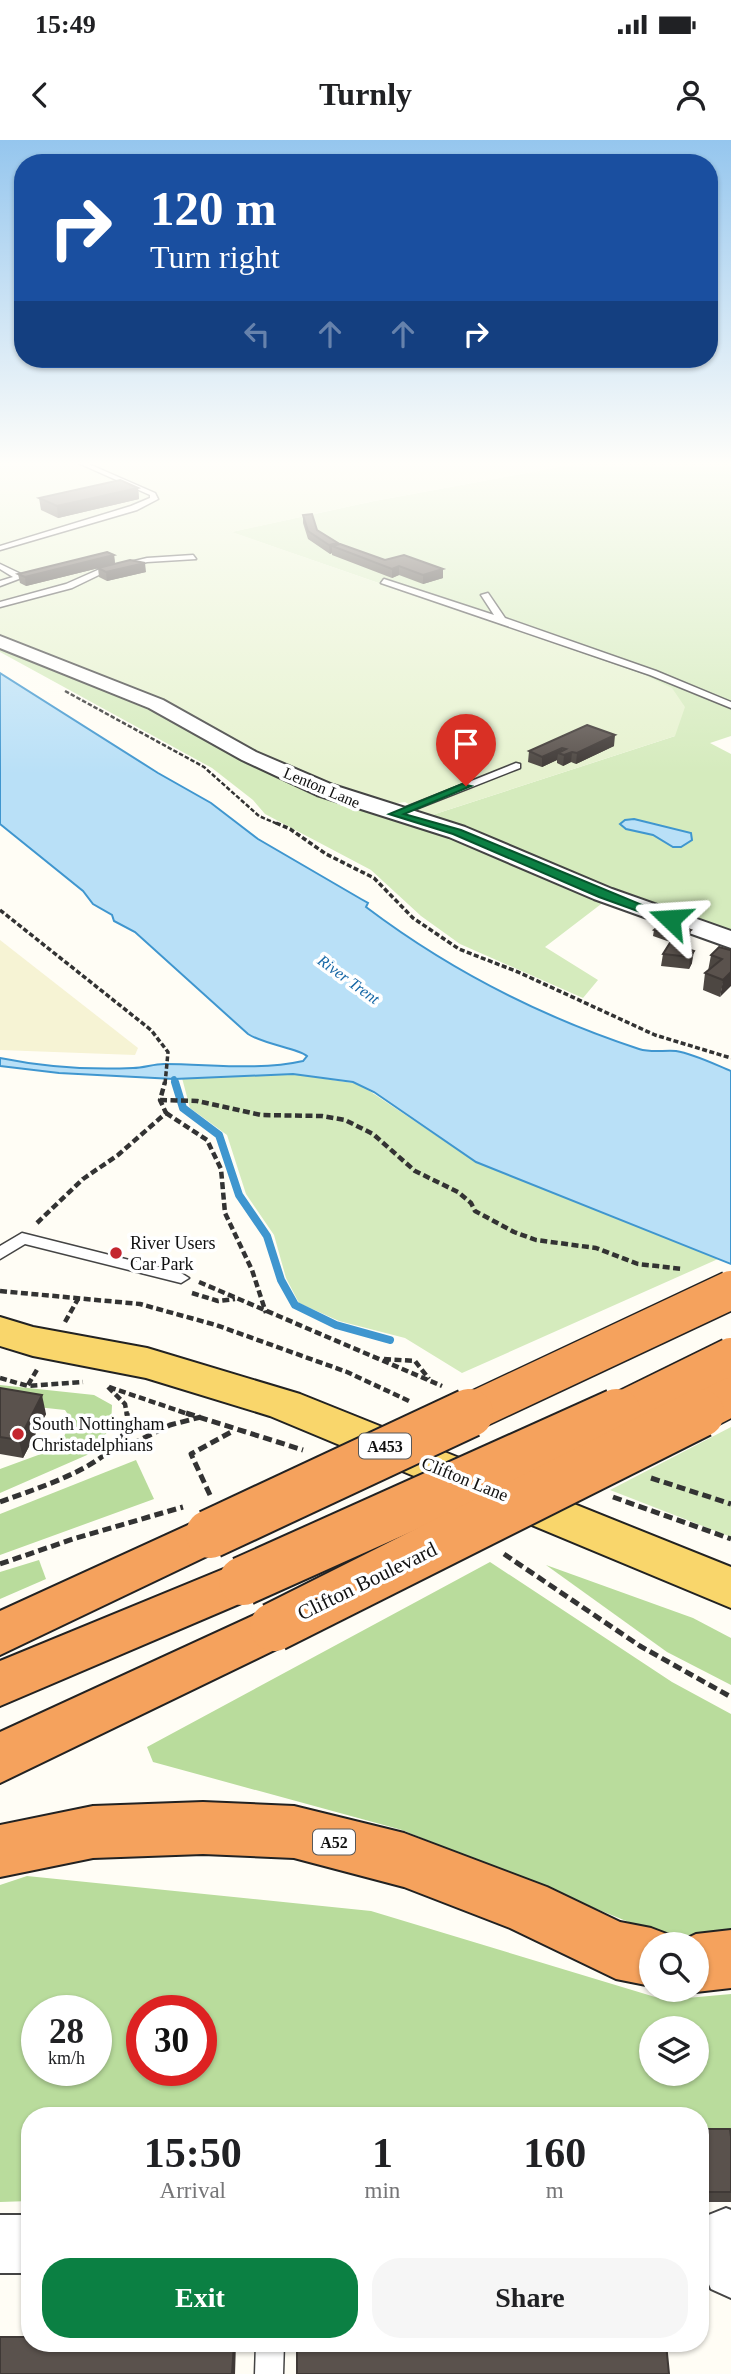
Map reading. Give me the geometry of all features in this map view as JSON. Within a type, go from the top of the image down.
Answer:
[{"type":"highway","points":[[0,1634],[68,1600],[211,1517],[731,1290]]},
{"type":"highway","points":[[0,1684],[243,1581],[571,1435],[731,1357]]},
{"type":"highway","name":"Clifton Boulevard","points":[[11,1750],[274,1627],[731,1397]]},
{"type":"highway","points":[[0,1626],[68,1600]]},
{"type":"highway","name":"A52","points":[[0,1851],[93,1832],[203,1828],[294,1832],[404,1860],[527,1907],[616,1950],[639,1955]]},
{"type":"highway","points":[[709,1962],[731,1959]]},
{"type":"main road","name":"Clifton Lane","points":[[11,1337],[147,1363],[285,1405],[731,1588]]},
{"type":"street","name":"Lenton Lane","points":[[0,642],[156,704],[249,756],[325,790],[457,832],[603,894],[731,940]]},
{"type":"street","points":[[0,2244],[21,2244]]},
{"type":"lane","points":[[0,566],[20,577],[0,584]]},
{"type":"lane","points":[[0,605],[69,586],[100,571],[121,566]]},
{"type":"lane","points":[[384,581],[653,673],[731,705]]},
{"type":"lane","points":[[485,595],[502,620]]},
{"type":"lane","points":[[394,814],[516,766]]},
{"type":"lane","points":[[0,1254],[22,1238],[181,1278]]},
{"type":"lane","points":[[269,2374],[270,2352]]},
{"type":"path","points":[[59,688],[204,767],[259,816],[290,829],[326,854],[374,878],[413,918],[459,949],[518,972],[655,1035],[731,1058]]},
{"type":"path","points":[[0,910],[169,1047],[165,1084],[160,1100],[166,1113],[207,1140],[221,1169],[225,1213],[252,1270],[266,1313],[208,1284],[181,1278]]},
{"type":"path","points":[[160,1100],[198,1101],[258,1114],[333,1116],[356,1124],[383,1141],[416,1172],[433,1178],[440,1186],[455,1190],[473,1205],[475,1212],[514,1232],[536,1240],[596,1248],[638,1264],[683,1269]]},
{"type":"path","points":[[22,1238],[83,1179],[118,1155],[166,1113]]},
{"type":"path","points":[[0,1291],[140,1304],[216,1325]]},
{"type":"path","points":[[380,1359],[415,1361],[430,1381]]},
{"type":"path","points":[[0,1378],[28,1386],[80,1381],[89,1383]]},
{"type":"path","points":[[98,1384],[203,1417],[234,1431],[191,1454],[211,1517]]},
{"type":"path","points":[[0,1502],[102,1460],[117,1448],[128,1420],[126,1407],[108,1386]]},
{"type":"path","points":[[117,1448],[132,1444],[170,1425],[203,1417]]},
{"type":"path","points":[[0,1564],[76,1538],[171,1511]]},
{"type":"shaded area","points":[[0,940],[138,1048],[135,1055],[0,1050]]},
{"type":"green space","points":[[0,566],[331,566],[647,676],[672,688],[685,707],[675,736],[429,816],[405,802],[383,805],[273,762],[162,700],[0,636]]},
{"type":"green space","points":[[330,566],[731,566],[731,736],[710,743],[731,754],[731,935],[429,816],[675,736],[647,676]]},
{"type":"green space","points":[[0,644],[441,831],[609,898],[545,947],[598,980],[583,998],[460,944],[421,916],[371,870],[265,814],[253,800],[212,768],[0,652]]},
{"type":"green space","points":[[293,1074],[359,1084],[476,1162],[718,1259],[462,1373],[405,1338],[339,1321],[299,1303],[286,1278],[274,1235],[246,1194],[227,1135],[190,1108],[182,1078]]},
{"type":"green space","points":[[0,1385],[94,1395],[112,1405],[111,1428],[87,1455],[0,1493],[0,1469],[60,1447],[71,1419],[65,1410],[0,1403]]},
{"type":"green space","points":[[731,1427],[731,1537],[610,1490]]},
{"type":"green space","points":[[136,1460],[154,1499],[0,1555],[0,1514]]},
{"type":"green space","points":[[39,1560],[46,1579],[0,1599],[0,1572]]},
{"type":"green space","points":[[490,1562],[672,1682],[731,1714],[731,1931],[709,1934],[662,1932],[636,1925],[402,1830],[153,1762],[147,1747]]},
{"type":"green space","points":[[546,1565],[693,1618],[731,1638],[731,1685],[667,1652]]},
{"type":"green space","points":[[27,1876],[371,1911],[639,1992],[639,2002],[709,2002],[709,1996],[731,1994],[731,2132],[709,2133],[709,2107],[21,2107],[21,2201],[0,2202],[0,1885]]},
{"type":"water","name":"River Trent","points":[[0,673],[158,773],[211,803],[258,839],[368,903],[366,907],[397,930],[463,971],[532,1006],[603,1036],[644,1050],[683,1052],[731,1071],[731,1264],[476,1162],[374,1092],[353,1082],[293,1074],[174,1079],[59,1073],[0,1066],[0,1058],[83,1068],[137,1068],[164,1064],[252,1066],[303,1061],[307,1056],[248,1034],[135,932],[114,921],[112,915],[93,904],[83,891],[0,824]]},
{"type":"water","points":[[634,819],[691,833],[692,840],[681,847],[673,847],[653,835],[626,829],[620,824]]},
{"type":"building","points":[[49,566],[68,566],[25,577],[18,574]]},
{"type":"building","points":[[105,566],[131,566],[106,572],[98,568]]},
{"type":"building","points":[[400,566],[435,566],[443,569],[423,575]]},
{"type":"building","points":[[587,725],[615,735],[577,753],[558,753],[566,749],[562,748],[542,757],[529,751]]},
{"type":"building","points":[[666,921],[691,930],[679,939],[654,930]]},
{"type":"building","points":[[673,938],[689,942],[685,948],[694,951],[690,957],[663,954]]},
{"type":"building","points":[[719,947],[731,950],[731,972],[723,980],[705,973],[722,959],[711,955]]},
{"type":"building","points":[[0,1388],[42,1395],[19,1440],[0,1437]]},
{"type":"building","points":[[709,2129],[730,2129],[731,2192],[709,2192]]},
{"type":"building","points":[[0,2337],[21,2337],[21,2352],[233,2352],[232,2374],[0,2374]]},
{"type":"building","points":[[297,2352],[667,2352],[669,2374],[297,2374]]},
{"type":"waterway","points":[[174,1079],[176,1084]]},
{"type":"waterway","points":[[175,1082],[183,1108],[219,1135],[239,1195],[267,1236],[281,1280],[295,1305],[336,1325],[390,1340]]},
{"type":"place","name":"River Users Car Park","points":[[116,1253]]},
{"type":"place","name":"South Nottingham Christadelphians","points":[[18,1434]]},
{"type":"route","points":[[466,786],[394,814],[457,832],[603,894],[670,919]]}]
